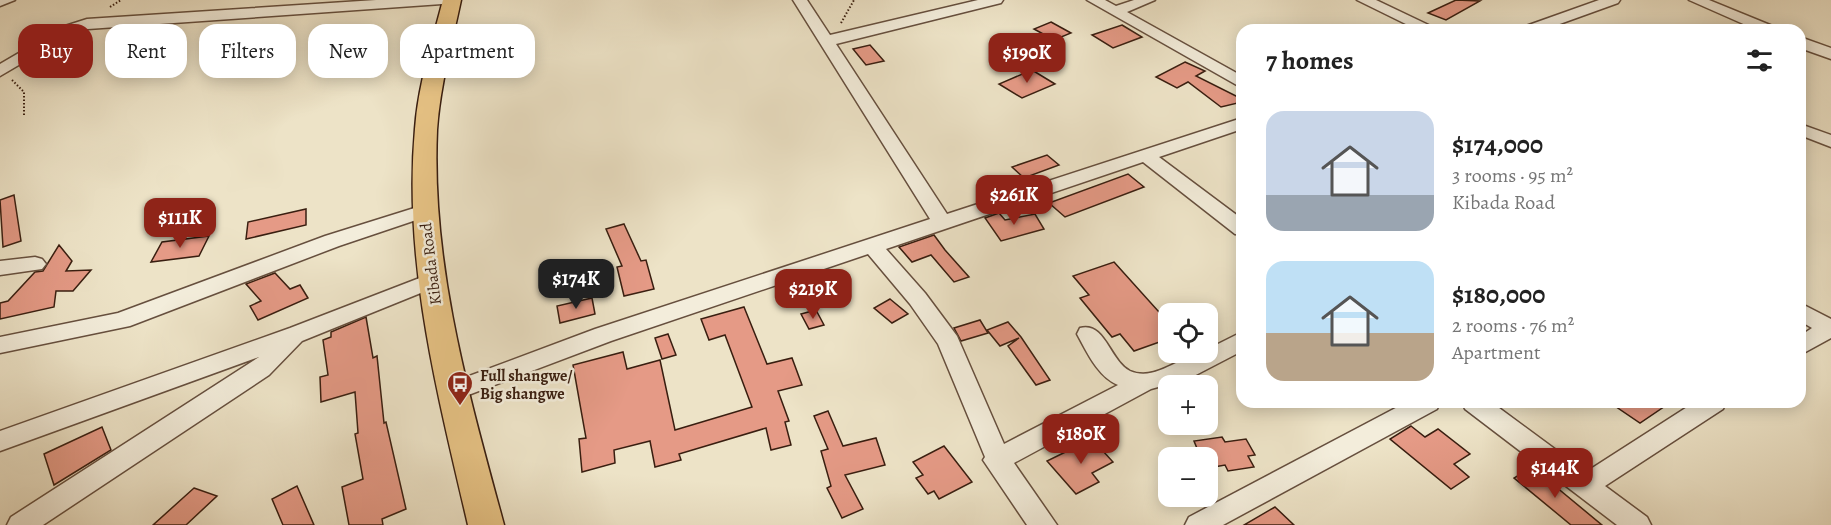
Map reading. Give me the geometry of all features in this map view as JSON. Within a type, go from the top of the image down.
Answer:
[{"type":"main road","name":"Kibada Road","points":[[452,0],[431,89],[426,129],[424,211],[430,281],[486,525]]},
{"type":"street","points":[[0,2],[8,0]]},
{"type":"street","points":[[1,71],[59,34],[87,24],[442,0]]},
{"type":"street","points":[[800,0],[942,222]]},
{"type":"street","points":[[827,41],[996,0]]},
{"type":"street","points":[[1094,0],[1236,80]]},
{"type":"street","points":[[1117,11],[1148,0]]},
{"type":"street","points":[[1364,0],[1418,24]]},
{"type":"street","points":[[1547,24],[1613,0]]},
{"type":"street","points":[[1696,0],[1755,24]]},
{"type":"street","points":[[1556,21],[1562,24]]},
{"type":"street","points":[[1806,44],[1831,54]]},
{"type":"street","points":[[454,391],[603,335],[1236,125]]},
{"type":"street","points":[[1806,132],[1831,142]]},
{"type":"street","points":[[1146,156],[1236,224]]},
{"type":"street","points":[[0,345],[122,320],[322,245],[424,211]]},
{"type":"street","points":[[871,245],[942,332],[957,357],[996,460],[1031,513],[1043,525]]},
{"type":"street","points":[[0,268],[35,264]]},
{"type":"street","points":[[0,441],[297,334],[430,281]]},
{"type":"street","points":[[1806,314],[1830,328],[1806,343]]},
{"type":"street","points":[[21,525],[261,369],[297,334]]},
{"type":"street","points":[[1088,334],[1120,376],[1144,382]]},
{"type":"street","points":[[996,460],[1144,382],[1185,370],[1236,343]]},
{"type":"street","points":[[1200,525],[1310,463],[1416,408]]},
{"type":"street","points":[[1482,408],[1638,525]]},
{"type":"street","points":[[1586,485],[1705,408]]},
{"type":"path","points":[[1,71],[24,92],[24,116]]},
{"type":"building","points":[[1456,0],[1480,1],[1446,20],[1428,13]]},
{"type":"building","points":[[1051,22],[1071,33],[1054,40],[1034,29]]},
{"type":"building","points":[[1122,25],[1142,37],[1113,48],[1092,35]]},
{"type":"building","points":[[870,45],[884,61],[866,65],[853,49]]},
{"type":"building","points":[[1185,62],[1205,71],[1196,76],[1236,96],[1236,103],[1221,107],[1188,82],[1177,88],[1156,77]]},
{"type":"building","points":[[1032,70],[1055,84],[1022,98],[999,84]]},
{"type":"building","points":[[1047,155],[1059,165],[1024,178],[1012,167]]},
{"type":"building","points":[[1128,174],[1144,187],[1065,217],[1049,203]]},
{"type":"building","points":[[14,195],[21,241],[3,247],[0,200]]},
{"type":"building","points":[[306,209],[306,225],[246,239],[248,222]]},
{"type":"building","points":[[999,213],[1005,220],[1035,214],[1044,229],[1001,241],[985,218]]},
{"type":"building","points":[[624,224],[641,261],[646,260],[654,289],[624,296],[617,267],[622,266],[606,229]]},
{"type":"building","points":[[934,235],[969,277],[954,282],[931,255],[912,262],[899,247]]},
{"type":"building","points":[[209,236],[199,256],[151,262],[162,242]]},
{"type":"building","points":[[59,245],[72,261],[66,271],[91,270],[73,291],[56,291],[54,307],[0,319],[0,303],[8,301],[35,272],[43,271]]},
{"type":"building","points":[[1114,262],[1158,311],[1158,343],[1134,351],[1120,334],[1112,337],[1080,298],[1089,295],[1073,276]]},
{"type":"building","points":[[275,273],[290,289],[300,285],[308,298],[258,320],[250,306],[261,301],[246,284]]},
{"type":"building","points":[[592,298],[595,314],[560,323],[557,306]]},
{"type":"building","points":[[890,299],[908,314],[892,323],[874,308]]},
{"type":"building","points":[[744,307],[767,364],[792,358],[802,385],[778,391],[789,421],[785,422],[791,445],[771,450],[766,428],[679,454],[681,460],[655,467],[650,441],[614,450],[615,463],[582,472],[579,439],[586,438],[573,365],[623,352],[627,369],[660,360],[675,430],[752,407],[725,335],[709,340],[701,319]]},
{"type":"building","points":[[816,310],[824,325],[809,329],[801,314]]},
{"type":"building","points":[[366,317],[373,358],[377,356],[384,423],[386,422],[406,509],[382,519],[383,525],[349,525],[342,487],[363,479],[355,434],[358,433],[355,392],[321,402],[320,377],[328,375],[323,340],[331,337],[331,332]]},
{"type":"building","points":[[980,320],[988,333],[961,341],[954,328]]},
{"type":"building","points":[[1008,322],[1050,380],[1036,385],[1008,346],[1019,338],[1000,346],[987,330]]},
{"type":"building","points":[[668,334],[676,355],[662,359],[655,338]]},
{"type":"building","points":[[1618,408],[1662,408],[1640,423]]},
{"type":"building","points":[[828,411],[843,446],[876,438],[885,465],[845,475],[863,509],[842,518],[827,488],[831,486],[821,451],[828,449],[814,416]]},
{"type":"building","points":[[1411,426],[1425,437],[1438,429],[1470,454],[1454,464],[1469,477],[1451,489],[1390,439]]},
{"type":"building","points":[[102,427],[111,450],[54,485],[44,454]]},
{"type":"building","points":[[1222,437],[1225,442],[1246,439],[1255,455],[1248,456],[1254,467],[1228,471],[1225,465],[1218,466],[1218,447],[1196,447],[1194,441]]},
{"type":"building","points":[[1092,439],[1113,462],[1092,473],[1099,482],[1076,494],[1047,461]]},
{"type":"building","points":[[944,446],[972,482],[939,499],[934,491],[928,494],[916,478],[923,475],[913,462]]},
{"type":"building","points":[[1532,467],[1602,525],[1571,525],[1514,478]]},
{"type":"building","points":[[297,486],[314,525],[283,525],[272,499]]},
{"type":"building","points":[[194,488],[217,496],[186,525],[153,525]]},
{"type":"building","points":[[1275,507],[1294,525],[1244,525]]},
{"type":"place","name":"Full shangwe/ Big shangwe","points":[[460,407]]}]
